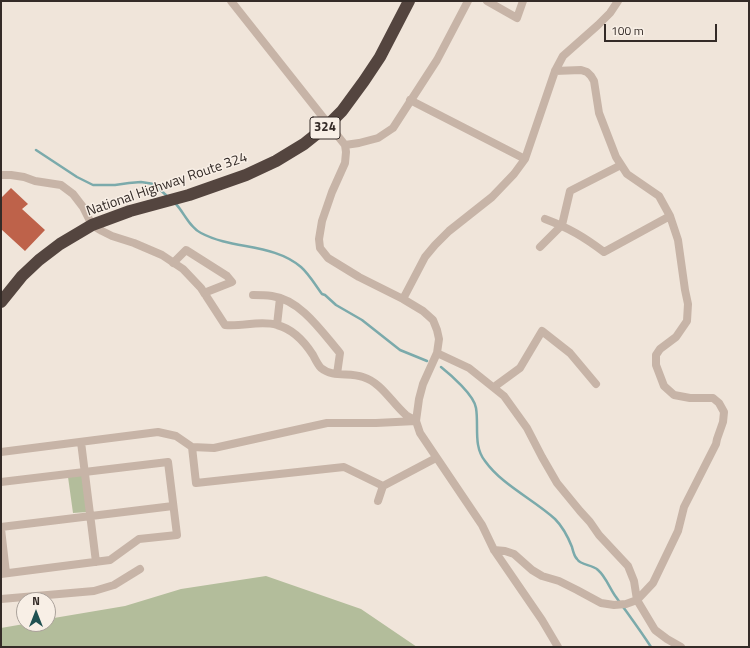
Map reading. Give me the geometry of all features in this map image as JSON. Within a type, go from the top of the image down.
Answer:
[{"type":"highway","name":"National Highway Route 324","points":[[1,302],[22,276],[39,260],[60,244],[92,225],[130,211],[189,195],[246,175],[276,161],[304,144],[329,124],[364,81],[380,57],[409,1]]},
{"type":"street","points":[[231,1],[345,145],[345,163],[332,192],[322,221],[319,240],[320,248],[328,258],[359,277],[403,299],[423,311],[433,320],[439,339],[437,352],[423,384],[419,399],[416,421],[420,433],[482,525],[494,550],[542,620],[558,647]]},
{"type":"street","points":[[345,145],[378,138],[392,128],[437,60],[468,1]]},
{"type":"street","points":[[487,1],[517,18],[523,1]]},
{"type":"street","points":[[403,299],[425,258],[435,245],[449,231],[492,197],[514,174],[525,159],[555,71],[562,56],[598,25],[610,13],[618,1]]},
{"type":"street","points":[[494,550],[514,554],[532,570],[542,576],[559,581],[601,603],[616,605],[626,604],[637,600],[653,583],[678,531],[684,507],[716,444],[724,422],[724,412],[719,403],[713,398],[690,398],[674,395],[664,386],[656,365],[656,355],[660,349],[676,337],[687,321],[688,304],[684,290],[678,240],[670,216],[659,196],[628,174],[616,157],[600,112],[594,81],[591,76],[587,72],[581,70],[555,71]]},
{"type":"street","points":[[410,100],[525,159]]},
{"type":"street","points":[[540,247],[562,225],[570,191],[621,165]]},
{"type":"street","points":[[1,175],[24,177],[35,181],[61,185],[73,194],[83,207],[92,225],[102,232],[162,255],[182,269],[201,288],[225,325],[264,323],[277,325],[293,332],[306,345],[321,368],[328,372],[337,374],[362,376],[374,382],[380,386],[406,415],[416,421]]},
{"type":"street","points":[[545,219],[562,225],[584,237],[604,252],[670,216]]},
{"type":"street","points":[[174,263],[186,250],[227,276],[232,282],[204,293]]},
{"type":"street","points":[[253,295],[280,298],[298,307],[310,318],[340,353],[337,374]]},
{"type":"street","points":[[277,325],[280,298]]},
{"type":"street","points":[[494,387],[520,368],[542,331],[570,353],[596,384]]},
{"type":"street","points":[[437,352],[469,368],[504,396],[527,428],[557,483],[599,535],[628,566],[634,581],[637,600],[655,630],[681,647]]},
{"type":"street","points":[[1,452],[158,432],[176,436],[192,447],[214,448],[327,424],[416,421]]},
{"type":"street","points":[[81,442],[96,562]]},
{"type":"street","points":[[192,447],[196,483],[344,467],[383,486]]},
{"type":"street","points":[[378,501],[383,486],[436,458]]},
{"type":"street","points":[[1,482],[168,462],[174,506],[177,535],[139,539],[110,560],[3,574],[1,528],[174,506]]},
{"type":"street","points":[[1,599],[94,591],[114,585],[140,569]]},
{"type":"green space","points":[[82,475],[87,512],[73,513],[68,477]]},
{"type":"green space","points":[[266,576],[361,609],[417,647],[1,647],[1,628],[16,625],[16,632],[56,632],[56,618],[125,606],[181,589]]},
{"type":"building","points":[[11,188],[28,204],[22,209],[45,230],[25,251],[1,229],[1,198]]},
{"type":"waterway","points":[[36,150],[77,177],[93,185],[115,185],[141,182],[154,184],[168,197]]},
{"type":"waterway","points":[[175,203],[193,227],[201,233],[226,242],[265,250],[290,259],[301,267],[322,294],[336,305],[362,320],[400,350],[427,361]]},
{"type":"waterway","points":[[441,367],[467,391],[474,403],[477,415],[477,436],[479,449],[485,461],[492,470],[509,485],[558,522],[567,536],[576,558],[581,563],[596,568],[601,573],[651,647]]}]
